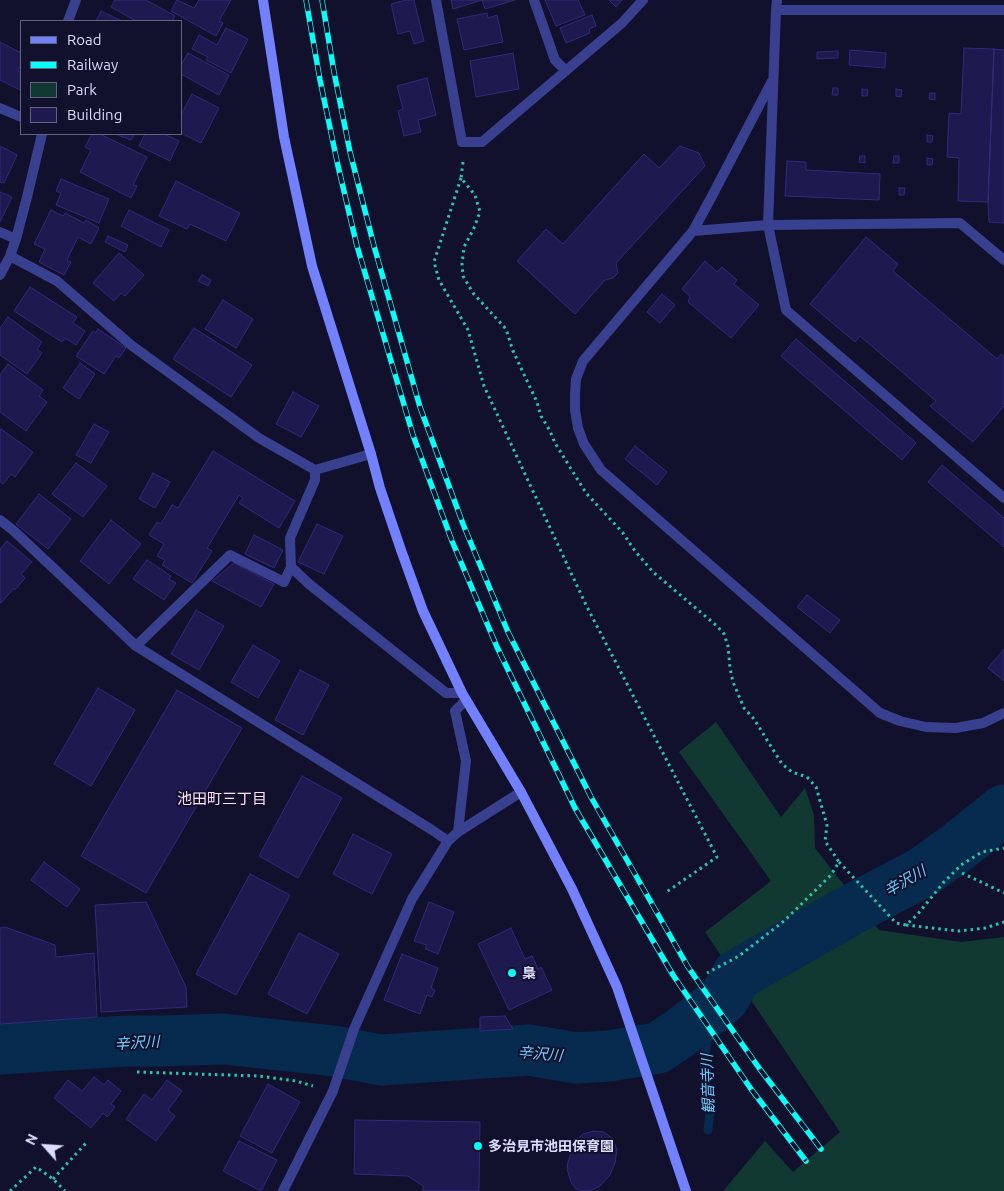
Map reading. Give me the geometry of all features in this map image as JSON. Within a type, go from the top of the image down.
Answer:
[{"type":"street","points":[[68,20],[76,0]]},
{"type":"street","points":[[263,0],[284,137],[312,266],[401,550],[424,611],[464,696],[521,792],[572,889],[617,987],[686,1191]]},
{"type":"street","points":[[436,0],[462,142],[482,142],[622,22],[643,0]]},
{"type":"street","points":[[534,0],[555,60],[566,71]]},
{"type":"street","points":[[1004,10],[777,5],[768,225],[786,310],[1004,498]]},
{"type":"street","points":[[774,78],[693,231],[583,361],[576,379],[575,410],[578,428],[584,444],[601,470],[880,712],[900,721],[926,727],[956,728],[983,723],[1004,714]]},
{"type":"street","points":[[0,108],[20,117]]},
{"type":"street","points":[[0,275],[16,239],[28,197],[42,135]]},
{"type":"street","points":[[693,231],[768,225],[960,223],[1004,260]]},
{"type":"street","points":[[0,232],[16,239]]},
{"type":"street","points":[[10,256],[57,280],[130,345],[259,438],[315,470],[371,454]]},
{"type":"street","points":[[136,646],[230,555],[284,582],[291,567],[290,538],[315,480],[315,470]]},
{"type":"street","points":[[0,520],[136,646],[448,841]]},
{"type":"street","points":[[291,567],[309,584],[446,693],[464,696]]},
{"type":"street","points":[[458,832],[466,761],[455,711],[464,696]]},
{"type":"street","points":[[283,1191],[333,1091],[354,1029],[412,899],[448,841],[458,832],[521,792]]},
{"type":"path","points":[[468,142],[461,178],[434,262],[439,280],[468,330],[484,386],[586,605],[717,857],[665,893]]},
{"type":"path","points":[[461,178],[475,195],[480,212],[464,247],[463,276],[473,293],[506,329],[513,352],[555,443],[586,493],[623,533],[653,572],[724,634],[728,646],[733,682],[744,708],[754,719],[782,764],[792,772],[807,777],[816,787],[827,825],[825,841],[839,862],[896,923],[959,931],[985,928],[1004,922]]},
{"type":"path","points":[[906,925],[961,865],[982,852],[1004,848]]},
{"type":"path","points":[[707,973],[739,956],[784,921],[831,876],[839,862]]},
{"type":"path","points":[[962,873],[1004,893]]},
{"type":"path","points":[[137,1072],[259,1076],[296,1081],[333,1091]]},
{"type":"path","points":[[53,1179],[86,1143]]},
{"type":"path","points":[[10,1191],[36,1168],[53,1179],[65,1191]]},
{"type":"green space","points":[[716,722],[781,817],[805,788],[814,815],[815,848],[879,930],[961,942],[1004,937],[1004,1191],[723,1191],[765,1141],[793,1172],[840,1132],[705,932],[771,881],[679,752]]},
{"type":"building","points":[[115,0],[146,0],[175,16],[173,20],[134,20],[111,7]]},
{"type":"building","points":[[177,0],[194,8],[199,0],[231,0],[219,21],[223,23],[216,36],[171,11]]},
{"type":"building","points":[[414,0],[424,41],[414,44],[410,31],[398,34],[391,4]]},
{"type":"building","points":[[451,0],[482,0],[453,9]]},
{"type":"building","points":[[482,0],[515,0],[485,9]]},
{"type":"building","points":[[545,0],[578,0],[585,15],[556,26]]},
{"type":"building","points":[[609,0],[622,0],[616,7]]},
{"type":"building","points":[[101,11],[120,20],[96,20]]},
{"type":"building","points":[[487,13],[488,18],[497,15],[503,42],[464,50],[457,19]]},
{"type":"building","points":[[592,15],[596,26],[589,29],[590,33],[566,43],[560,28]]},
{"type":"building","points":[[226,28],[248,39],[231,73],[206,60],[208,57],[192,49],[199,35],[217,45]]},
{"type":"building","points":[[0,42],[20,52],[18,71],[20,72],[20,90],[0,80]]},
{"type":"building","points":[[964,48],[994,49],[988,202],[958,201],[959,158],[947,157],[949,113],[961,114]]},
{"type":"building","points":[[994,49],[1004,50],[1004,223],[989,222],[988,202]]},
{"type":"building","points":[[850,50],[886,53],[885,68],[849,65]]},
{"type":"building","points":[[838,51],[838,58],[817,59],[817,52]]},
{"type":"building","points":[[188,53],[229,75],[219,95],[182,75],[182,63]]},
{"type":"building","points":[[513,53],[519,89],[476,97],[470,61]]},
{"type":"building","points":[[427,78],[436,115],[418,120],[421,132],[404,136],[398,111],[403,109],[397,86]]},
{"type":"building","points":[[833,88],[838,88],[838,95],[832,95]]},
{"type":"building","points":[[862,89],[868,90],[867,96],[862,96]]},
{"type":"building","points":[[896,89],[902,90],[901,97],[896,96]]},
{"type":"building","points":[[930,93],[935,93],[935,100],[929,99]]},
{"type":"building","points":[[192,94],[219,108],[201,143],[182,134],[182,113]]},
{"type":"building","points":[[91,135],[102,135],[147,157],[133,185],[137,186],[131,198],[80,172],[91,150],[85,147]]},
{"type":"building","points":[[118,135],[134,135],[131,140]]},
{"type":"building","points":[[144,135],[166,135],[179,141],[170,161],[139,146]]},
{"type":"building","points":[[927,135],[933,136],[932,142],[927,142]]},
{"type":"building","points":[[0,146],[17,155],[4,183],[0,182]]},
{"type":"building","points":[[680,146],[699,153],[705,166],[616,263],[618,273],[613,278],[605,280],[575,314],[517,261],[546,229],[563,244],[644,154],[659,168]]},
{"type":"building","points":[[860,156],[865,156],[865,163],[859,162]]},
{"type":"building","points":[[894,156],[899,156],[899,163],[893,163]]},
{"type":"building","points":[[927,158],[933,159],[932,165],[927,165]]},
{"type":"building","points":[[787,161],[806,162],[806,170],[880,174],[879,200],[785,196]]},
{"type":"building","points":[[61,179],[109,199],[99,223],[56,205],[61,193],[56,191]]},
{"type":"building","points":[[176,181],[240,213],[226,241],[190,224],[187,229],[159,216]]},
{"type":"building","points":[[899,188],[905,188],[904,195],[899,195]]},
{"type":"building","points":[[0,192],[12,197],[0,222]]},
{"type":"building","points":[[51,210],[63,216],[65,213],[84,223],[86,220],[99,228],[91,244],[78,237],[67,260],[71,262],[64,275],[39,262],[45,249],[34,244]]},
{"type":"building","points":[[129,210],[169,230],[161,247],[121,226]]},
{"type":"building","points":[[108,236],[128,245],[125,252],[105,242]]},
{"type":"building","points":[[866,237],[898,264],[893,271],[997,359],[1001,354],[1004,356],[1004,406],[973,442],[930,406],[936,401],[860,336],[855,342],[810,304]]},
{"type":"building","points":[[119,253],[144,275],[125,296],[121,293],[114,301],[93,283]]},
{"type":"building","points":[[705,261],[717,272],[722,267],[737,280],[734,284],[759,305],[731,338],[688,302],[690,296],[682,289]]},
{"type":"building","points":[[202,275],[211,280],[208,286],[198,281]]},
{"type":"building","points":[[30,287],[77,317],[73,323],[85,331],[76,345],[65,338],[62,342],[14,311]]},
{"type":"building","points":[[662,294],[675,305],[660,323],[647,312]]},
{"type":"building","points":[[223,300],[253,319],[236,348],[205,329]]},
{"type":"building","points":[[8,317],[42,342],[37,349],[42,353],[27,374],[0,355],[0,328]]},
{"type":"building","points":[[194,328],[252,365],[231,397],[173,359]]},
{"type":"building","points":[[98,329],[126,348],[119,358],[116,356],[104,374],[76,356],[93,331],[95,333]]},
{"type":"building","points":[[796,339],[916,443],[902,460],[781,356]]},
{"type":"building","points":[[80,363],[95,374],[79,399],[63,388]]},
{"type":"building","points":[[8,364],[43,390],[39,396],[47,402],[26,431],[0,412],[0,375]]},
{"type":"building","points":[[293,392],[319,406],[301,437],[276,424]]},
{"type":"building","points":[[94,424],[109,432],[91,463],[76,455]]},
{"type":"building","points":[[1,429],[33,452],[15,477],[11,474],[3,484],[0,482]]},
{"type":"building","points":[[635,446],[667,472],[657,485],[625,459]]},
{"type":"building","points":[[213,451],[295,501],[279,528],[239,503],[243,498],[239,495],[207,548],[212,551],[192,583],[162,565],[165,560],[157,556],[164,544],[149,535],[157,522],[161,524],[172,505],[178,508]]},
{"type":"building","points":[[76,463],[107,486],[83,517],[52,494]]},
{"type":"building","points":[[942,465],[1004,518],[1004,547],[928,482]]},
{"type":"building","points":[[153,473],[170,482],[155,508],[139,499]]},
{"type":"building","points":[[39,494],[71,519],[48,549],[16,524]]},
{"type":"building","points":[[111,520],[141,544],[109,584],[80,561]]},
{"type":"building","points":[[317,524],[343,536],[324,574],[298,562]]},
{"type":"building","points":[[254,535],[283,550],[274,568],[245,554]]},
{"type":"building","points":[[7,541],[32,562],[21,574],[25,578],[1,603],[0,549]]},
{"type":"building","points":[[147,560],[171,576],[169,579],[176,583],[164,600],[133,579]]},
{"type":"building","points":[[234,563],[274,584],[261,607],[212,581]]},
{"type":"building","points":[[807,595],[840,620],[830,633],[797,607]]},
{"type":"building","points":[[196,610],[224,626],[199,670],[171,654]]},
{"type":"building","points":[[253,645],[280,661],[258,698],[231,682]]},
{"type":"building","points":[[1004,649],[1004,681],[988,668]]},
{"type":"building","points":[[300,670],[329,685],[303,735],[275,720]]},
{"type":"building","points":[[98,688],[135,710],[91,786],[54,764]]},
{"type":"building","points":[[177,690],[242,728],[146,893],[81,856]]},
{"type":"building","points":[[302,776],[342,798],[298,878],[259,856]]},
{"type":"building","points":[[353,834],[392,854],[372,894],[333,874]]},
{"type":"building","points":[[44,862],[80,889],[67,907],[31,880]]},
{"type":"building","points":[[250,874],[290,895],[236,995],[196,974]]},
{"type":"building","points":[[146,902],[186,987],[187,1007],[101,1012],[95,905]]},
{"type":"building","points":[[429,902],[454,912],[438,954],[425,949],[427,945],[414,941]]},
{"type":"building","points":[[5,927],[55,945],[56,957],[94,953],[97,1017],[0,1024],[0,928]]},
{"type":"building","points":[[511,928],[525,959],[532,956],[538,969],[541,967],[552,990],[509,1010],[478,944]]},
{"type":"building","points":[[299,933],[339,954],[307,1014],[268,994]]},
{"type":"building","points":[[402,954],[438,968],[431,988],[435,990],[432,997],[427,995],[420,1014],[384,1000]]},
{"type":"building","points":[[505,1016],[513,1029],[480,1031],[480,1017]]},
{"type":"building","points":[[94,1077],[104,1085],[108,1080],[121,1091],[111,1104],[115,1107],[107,1117],[103,1113],[91,1128],[54,1098],[68,1080],[82,1091]]},
{"type":"building","points":[[167,1080],[182,1091],[168,1110],[175,1116],[156,1141],[126,1119],[144,1094],[152,1100]]},
{"type":"building","points":[[268,1084],[300,1102],[272,1153],[240,1136]]},
{"type":"building","points":[[355,1120],[480,1122],[479,1191],[423,1191],[423,1186],[408,1176],[354,1174]]},
{"type":"building","points":[[594,1131],[604,1132],[613,1139],[617,1150],[615,1163],[610,1175],[600,1186],[590,1191],[580,1191],[571,1182],[567,1169],[568,1162],[575,1142],[583,1134]]},
{"type":"building","points":[[239,1141],[277,1160],[261,1191],[223,1171]]},
{"type":"waterway","name":"辛沢川","points":[[0,1049],[126,1041],[223,1039],[334,1051],[381,1060],[529,1050],[576,1058],[609,1056],[658,1048],[683,1031],[724,998],[737,975],[849,911],[923,872],[1004,810]]},
{"type":"waterway","name":"観音寺川","points":[[708,1130],[710,1111],[704,1068],[707,1038],[713,1021],[711,1009]]},
{"type":"railway","points":[[306,0],[320,80],[357,246],[413,435],[452,541],[497,647],[575,808],[673,975],[751,1089],[806,1161]]},
{"type":"railway","points":[[322,0],[350,152],[374,246],[420,407],[463,524],[508,632],[591,797],[688,967],[759,1068],[821,1149]]},
{"type":"place","name":"梟","points":[[512,973]]},
{"type":"place","name":"多治見市池田保育園","points":[[478,1146]]},
{"type":"district","name":"池田町三丁目","points":[[222,799]]}]
